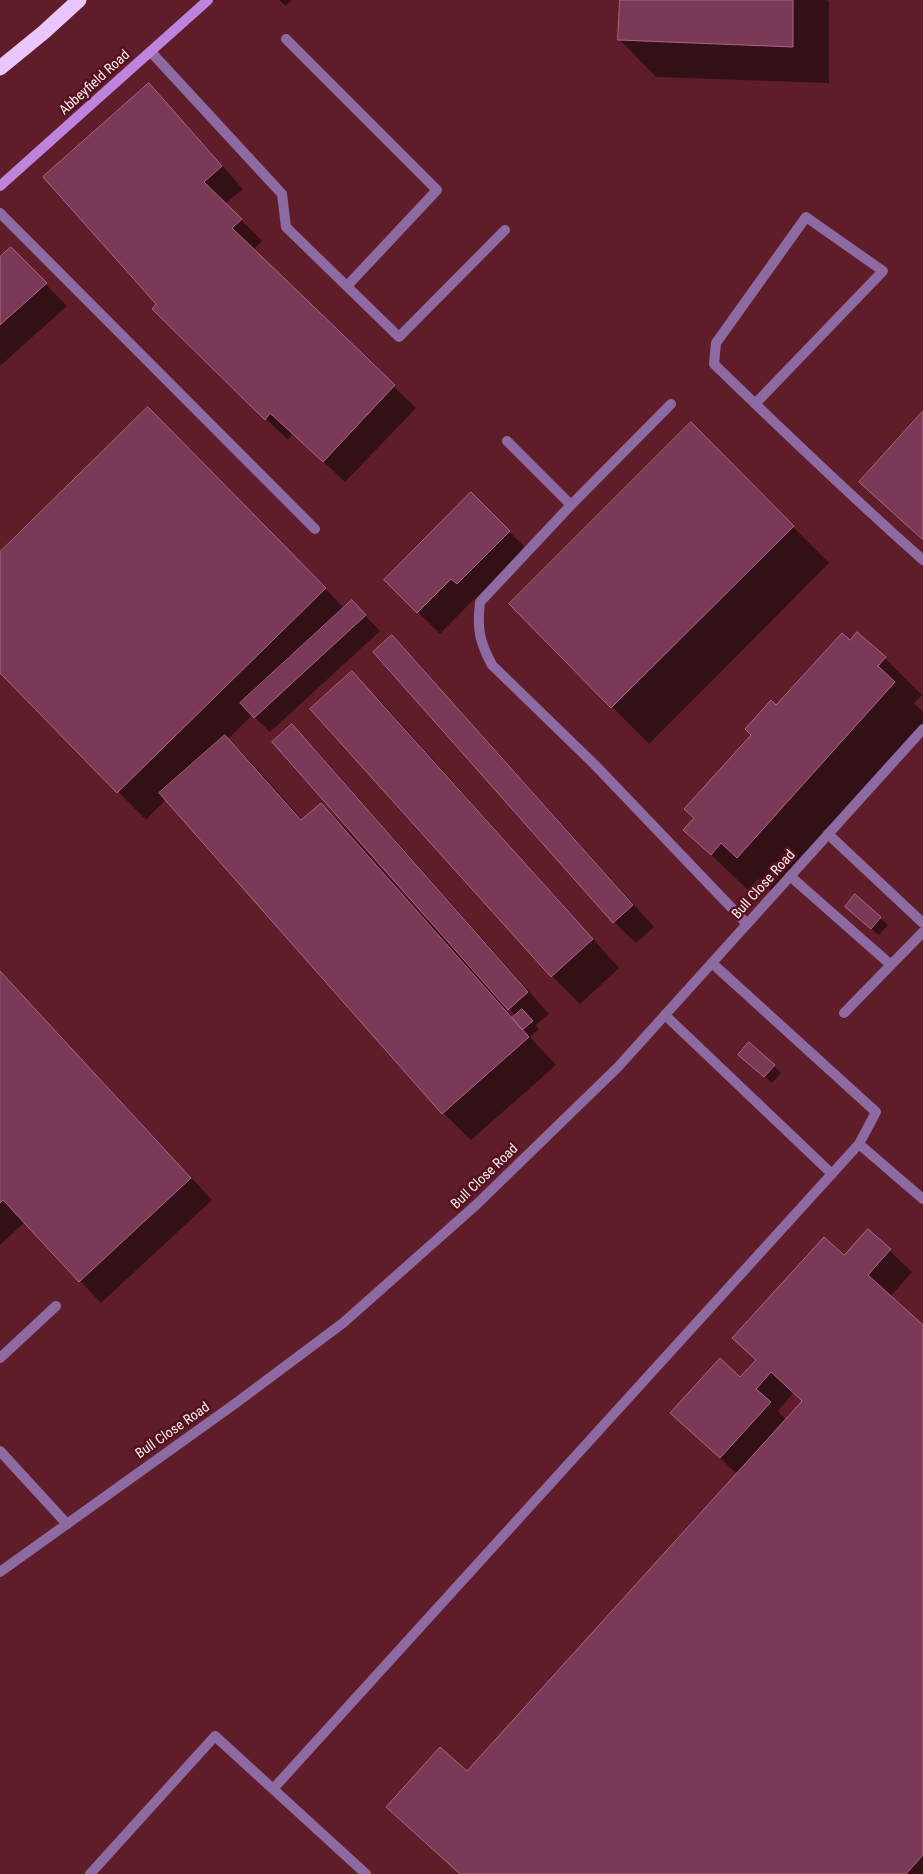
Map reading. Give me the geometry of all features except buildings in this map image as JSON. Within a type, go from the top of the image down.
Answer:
[{"type":"highway","points":[[0,68],[79,0]]},
{"type":"street","name":"Abbeyfield Road","points":[[0,186],[208,0]]},
{"type":"street","points":[[286,39],[437,190],[347,286]]},
{"type":"street","points":[[151,52],[282,194],[286,226],[399,337],[505,230]]},
{"type":"street","points":[[0,213],[314,528]]},
{"type":"street","points":[[755,404],[883,271],[806,217],[716,343],[714,364],[755,404],[850,495],[923,560]]},
{"type":"street","points":[[671,404],[571,505],[480,602],[477,624],[484,649],[492,665],[595,765],[747,924]]},
{"type":"street","points":[[507,441],[571,505]]},
{"type":"street","name":"Bull Close Road","points":[[0,1572],[236,1403],[343,1323],[476,1205],[618,1067],[923,729]]},
{"type":"street","points":[[828,834],[923,924]]},
{"type":"street","points":[[790,876],[891,965]]},
{"type":"street","points":[[844,1013],[923,932]]},
{"type":"street","points":[[273,1789],[859,1144],[876,1112],[712,963]]},
{"type":"street","points":[[665,1015],[832,1174]]},
{"type":"street","points":[[859,1144],[923,1199]]},
{"type":"street","points":[[0,1358],[56,1306]]},
{"type":"street","points":[[0,1452],[67,1524]]},
{"type":"street","points":[[90,1874],[215,1736],[366,1874]]}]
